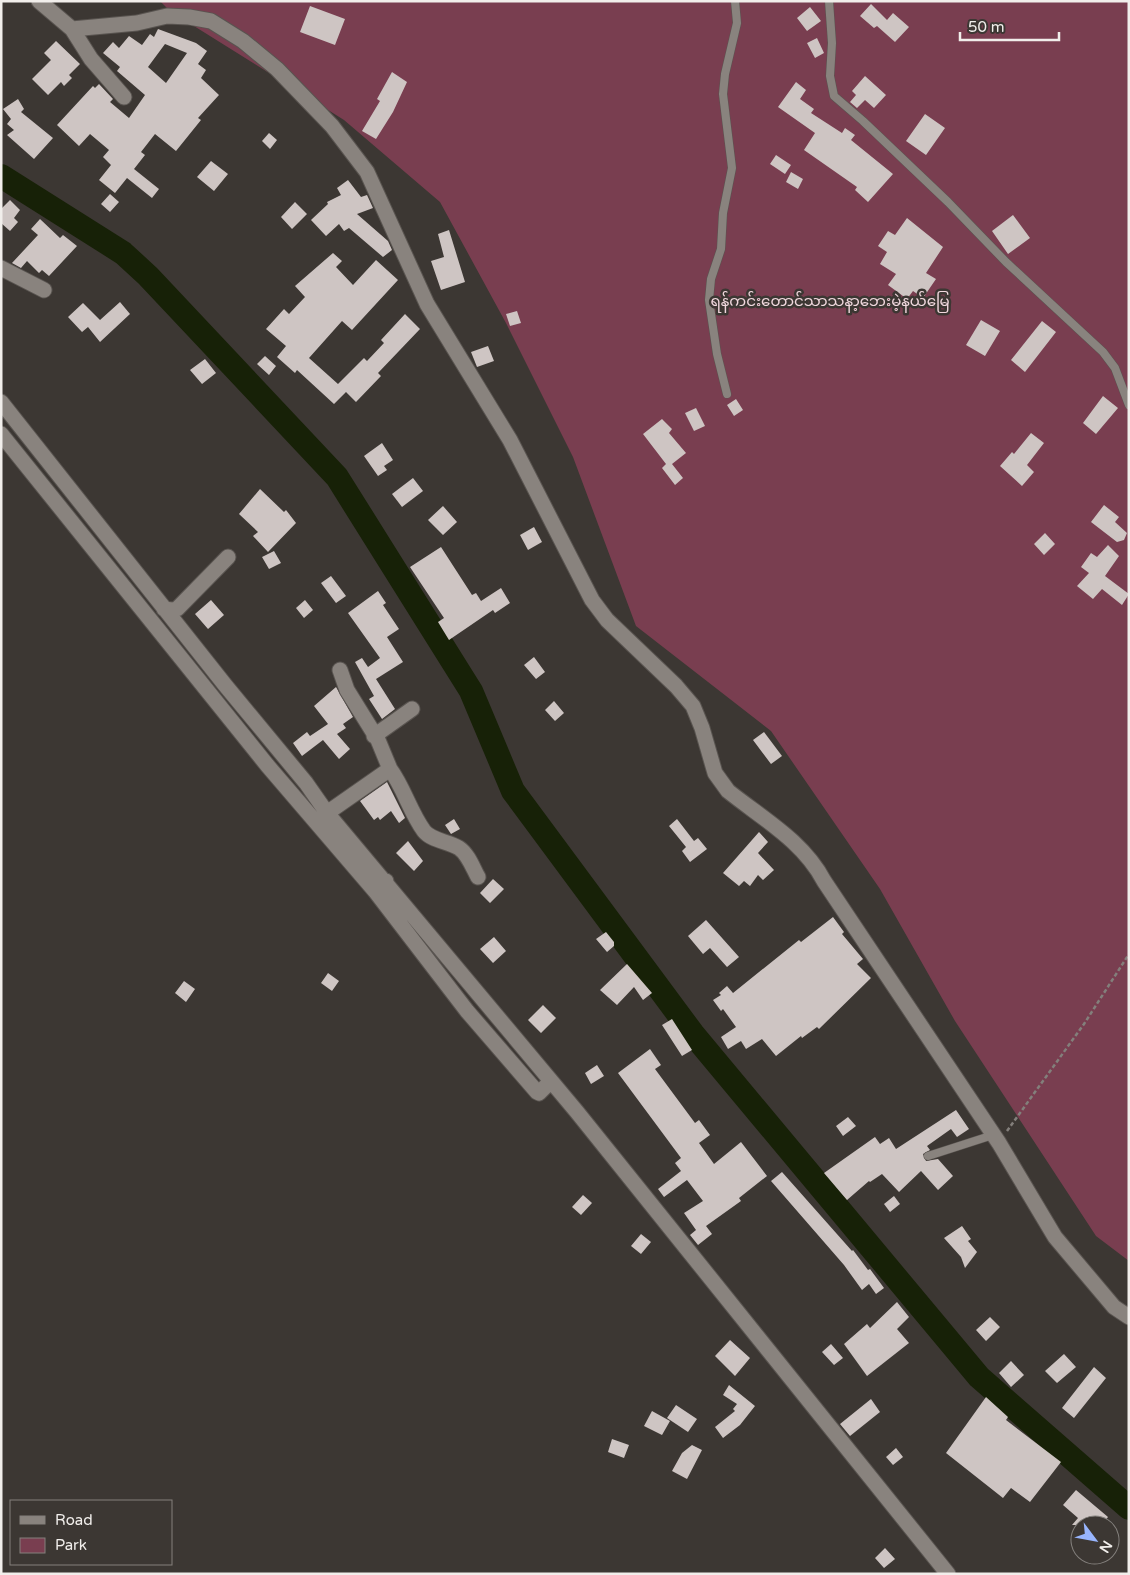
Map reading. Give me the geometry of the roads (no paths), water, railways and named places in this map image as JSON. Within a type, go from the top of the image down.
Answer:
[{"type":"street","points":[[39,1],[72,29],[91,59],[124,97]]},
{"type":"street","points":[[72,29],[137,23],[167,16],[211,21],[237,36],[277,69],[345,142],[374,186],[427,304],[510,440],[600,613],[676,686],[693,706],[719,782],[728,791],[794,841],[811,859],[824,882],[996,1139],[1055,1237],[1114,1307],[1129,1317]]},
{"type":"street","points":[[1,268],[44,290]]},
{"type":"street","points":[[1,402],[164,608],[307,798],[948,1574]]},
{"type":"street","points":[[1,434],[266,766],[327,813],[381,886]]},
{"type":"street","points":[[164,608],[177,609],[228,557]]},
{"type":"street","points":[[340,670],[347,690],[378,740],[390,769],[399,780],[424,831],[462,851],[478,877]]},
{"type":"street","points":[[374,736],[412,709]]},
{"type":"street","points":[[327,813],[390,769]]},
{"type":"lane","points":[[727,394],[717,354],[709,300],[711,279],[721,249],[723,213],[732,168],[723,94],[726,67],[736,23],[735,1]]},
{"type":"lane","points":[[829,1],[832,43],[830,76],[834,96],[863,121],[948,202],[1006,262],[1103,352],[1115,368],[1129,405]]},
{"type":"lane","points":[[928,1156],[996,1139]]},
{"type":"waterway","points":[[1,176],[123,253],[148,276],[337,477],[471,691],[513,791],[693,1034],[979,1377],[1129,1508]]},
{"type":"park label","name":"ရန်ကင်းတောင်သာသနာ့ဘေးမဲ့နယ်မြေ","points":[[830,301]]}]
